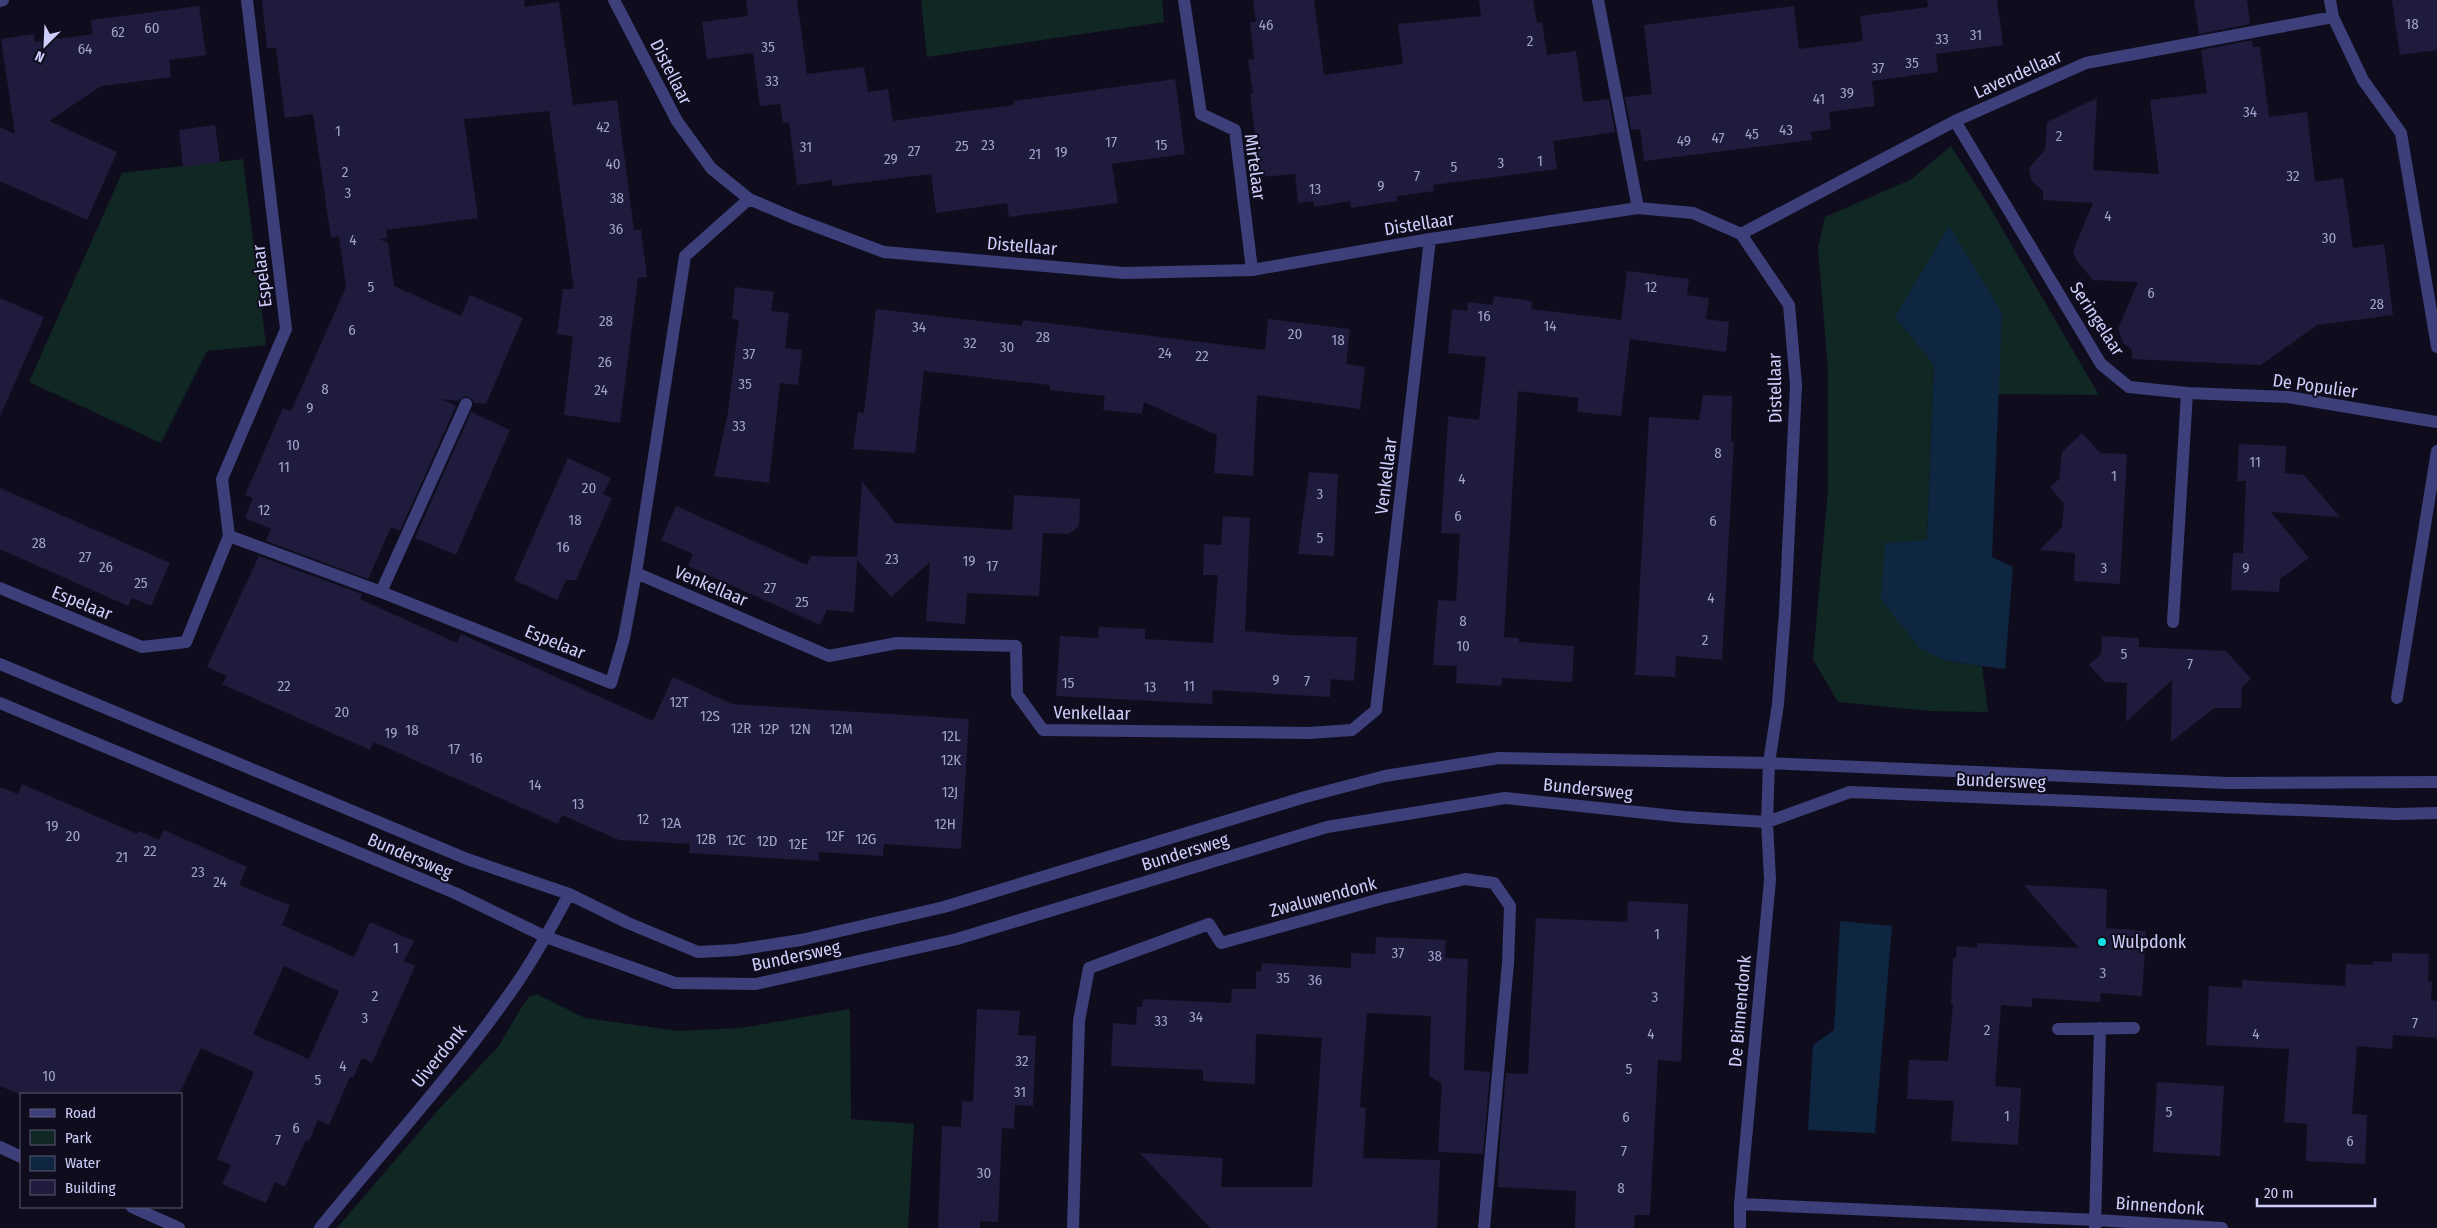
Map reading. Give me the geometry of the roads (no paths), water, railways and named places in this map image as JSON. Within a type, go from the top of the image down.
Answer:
[{"type":"street","name":"Espelaar","points":[[0,588],[142,647],[186,642],[229,536],[222,479],[286,329],[246,0]]},
{"type":"street","name":"Distellaar","points":[[614,0],[677,122],[710,168],[749,199],[796,220],[884,252],[1124,272],[1252,270],[1430,239],[1638,208],[1693,213],[1741,234],[1789,304],[1796,385],[1785,612],[1778,704],[1769,763],[1767,822]]},
{"type":"street","name":"Mirtelaar","points":[[1184,0],[1201,114],[1235,130],[1252,270]]},
{"type":"street","points":[[1602,0],[1638,208]]},
{"type":"street","points":[[2330,0],[2333,17],[2363,80],[2401,133],[2437,347]]},
{"type":"street","name":"Lavendellaar","points":[[1741,234],[1955,121],[2086,63],[2333,17]]},
{"type":"street","name":"Seringelaar","points":[[1955,121],[2101,364],[2129,387],[2187,393]]},
{"type":"street","points":[[636,573],[685,256],[749,199]]},
{"type":"street","name":"Venkellaar","points":[[636,573],[829,656],[897,643],[1016,646],[1017,694],[1042,730],[1309,733],[1352,730],[1376,710],[1430,239]]},
{"type":"street","points":[[2173,622],[2187,393]]},
{"type":"street","name":"De Populier","points":[[2187,393],[2288,398],[2437,422]]},
{"type":"street","points":[[381,592],[466,404]]},
{"type":"street","points":[[2397,698],[2437,451]]},
{"type":"street","name":"Espelaar","points":[[229,536],[381,592],[610,683],[624,638],[636,573]]},
{"type":"street","name":"Bundersweg","points":[[0,664],[467,859],[569,894],[628,923],[698,952],[736,950],[801,940],[944,907],[1305,796],[1385,776],[1499,758],[1769,763],[2228,783],[2437,782]]},
{"type":"street","name":"Bundersweg","points":[[0,703],[455,893],[546,937],[675,983],[756,984],[957,939],[1327,828],[1506,798],[1684,817],[1767,822],[1850,792],[2396,814],[2437,813]]},
{"type":"street","name":"De Binnendonk","points":[[1740,1228],[1740,1204],[1770,880],[1767,822]]},
{"type":"street","name":"Zwaluwendonk","points":[[1073,1228],[1079,1021],[1089,968],[1208,924],[1221,943],[1384,898],[1465,879],[1494,883],[1510,906],[1508,963],[1484,1228]]},
{"type":"street","name":"Uiverdonk","points":[[320,1228],[467,1050],[517,983],[546,937],[569,894]]},
{"type":"street","points":[[1740,1204],[2095,1224],[2100,1028]]},
{"type":"street","points":[[2058,1029],[2134,1028]]},
{"type":"street","points":[[0,1148],[20,1157]]},
{"type":"street","points":[[134,1208],[179,1228]]},
{"type":"street","name":"Binnendonk","points":[[2095,1224],[2222,1228]]},
{"type":"water","points":[[1949,226],[2002,313],[1992,557],[2013,567],[2005,669],[1947,661],[1920,649],[1881,599],[1885,543],[1927,540],[1934,365],[1895,317]]},
{"type":"water","points":[[1840,921],[1892,926],[1875,1133],[1808,1130],[1813,1045],[1834,1030]]},
{"type":"place","name":"Wulpdonk","points":[[2102,942]]}]
